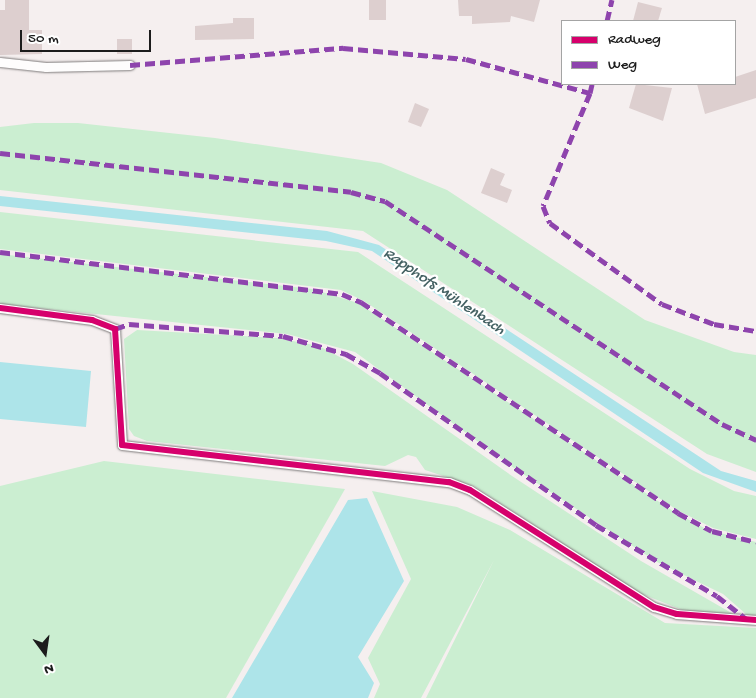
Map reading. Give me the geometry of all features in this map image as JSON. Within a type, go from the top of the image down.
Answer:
[{"type":"lane","points":[[0,62],[46,67],[130,64]]},
{"type":"lane","points":[[0,308],[92,320],[115,329],[122,444],[449,482],[654,607],[676,614],[756,620]]},
{"type":"green space","points":[[34,123],[78,123],[215,138],[381,163],[447,190],[645,320],[734,352],[756,355],[756,472],[707,454],[363,231],[0,190],[0,127]]},
{"type":"green space","points":[[0,212],[358,252],[690,469],[734,491],[756,496],[756,539],[713,528],[677,510],[364,301],[341,290],[0,249]]},
{"type":"green space","points":[[0,254],[312,289],[358,303],[676,513],[708,530],[756,542],[756,615],[747,615],[723,594],[657,562],[514,468],[355,352],[287,334],[0,304]]},
{"type":"green space","points":[[137,330],[277,338],[319,346],[353,364],[512,476],[641,561],[735,615],[685,611],[637,592],[474,486],[425,470],[416,457],[408,455],[385,466],[147,441],[134,436],[129,429],[124,339]]},
{"type":"green space","points":[[104,461],[345,489],[226,698],[0,698],[0,486]]},
{"type":"green space","points":[[372,491],[457,507],[510,530],[665,623],[756,628],[756,698],[426,698],[494,560],[421,698],[374,698],[380,684],[368,658],[411,579]]},
{"type":"water","name":"Rapphofs Mühlenbach","points":[[0,196],[327,231],[379,245],[721,471],[756,481],[756,492],[703,473],[372,251],[326,241],[0,206]]},
{"type":"water","points":[[0,362],[91,371],[86,427],[0,419]]},
{"type":"water","points":[[367,498],[404,581],[358,657],[374,683],[368,698],[232,698],[348,500]]},
{"type":"building","points":[[5,0],[29,0],[29,30],[42,30],[42,54],[0,55],[0,10],[5,10]]},
{"type":"building","points":[[369,0],[386,0],[386,20],[369,20]]},
{"type":"building","points":[[458,0],[540,0],[534,22],[511,16],[510,22],[472,24],[472,16],[459,16]]},
{"type":"building","points":[[638,2],[662,8],[658,20],[633,20]]},
{"type":"building","points":[[233,18],[254,18],[254,39],[195,40],[195,26],[233,23]]},
{"type":"building","points":[[117,39],[132,39],[132,54],[117,54]]},
{"type":"building","points":[[756,70],[756,98],[705,114],[697,85],[736,85],[736,77]]},
{"type":"building","points":[[636,85],[672,88],[663,121],[629,108]]},
{"type":"building","points":[[415,103],[429,109],[421,127],[408,122]]},
{"type":"building","points":[[491,168],[505,174],[500,185],[512,190],[507,203],[481,193]]},
{"type":"marked path","points":[[607,20],[612,0]]},
{"type":"marked path","points":[[130,65],[343,48],[466,59],[590,93],[592,85]]},
{"type":"marked path","points":[[590,93],[543,206],[550,223],[662,304],[714,324],[756,331]]},
{"type":"marked path","points":[[0,153],[351,192],[385,201],[722,424],[756,440]]},
{"type":"marked path","points":[[0,252],[342,294],[361,302],[678,513],[712,531],[756,542]]},
{"type":"marked path","points":[[115,329],[129,324],[283,336],[346,354],[380,373],[596,525],[717,596],[745,618]]},
{"type":"cycle path","points":[[0,308],[92,320],[115,329],[122,445],[449,482],[470,490],[654,607],[677,614],[756,620]]}]
